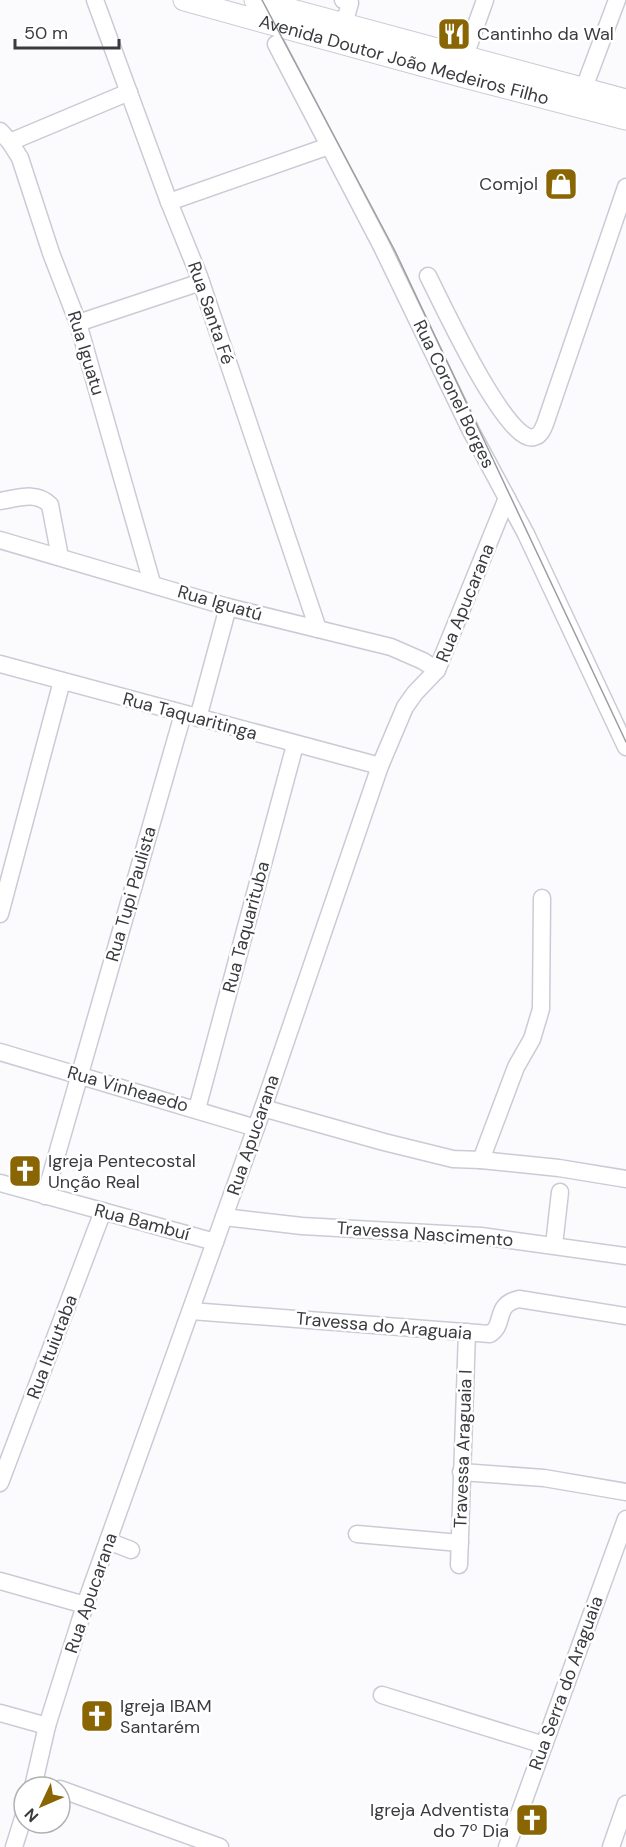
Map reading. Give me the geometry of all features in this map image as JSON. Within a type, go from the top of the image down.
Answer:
[{"type":"main road","name":"Avenida Doutor João Medeiros Filho","points":[[184,0],[626,119]]},
{"type":"main road","name":"Avenida Doutor João Medeiros Filho","points":[[255,0],[626,100]]},
{"type":"street","name":"Rua Santa Fé","points":[[95,0],[169,202],[201,282],[318,629]]},
{"type":"street","points":[[465,56],[485,0]]},
{"type":"street","points":[[584,88],[616,0]]},
{"type":"street","points":[[344,24],[348,1]]},
{"type":"street","name":"Rua Coronel Borges","points":[[276,44],[381,245],[471,431],[526,534],[626,747]]},
{"type":"street","points":[[5,137],[129,92]]},
{"type":"street","name":"Rua Iguatu","points":[[5,137],[20,158],[51,253],[78,323],[152,583]]},
{"type":"street","points":[[169,202],[329,146]]},
{"type":"street","points":[[428,276],[489,393],[514,427],[527,437],[534,437],[541,433],[545,424],[626,187]]},
{"type":"street","points":[[78,323],[201,282]]},
{"type":"street","points":[[0,501],[38,496],[45,499],[50,505],[60,557]]},
{"type":"street","name":"Rua Apucarana","points":[[36,1775],[47,1726],[85,1605],[216,1242],[380,766],[405,707],[437,670],[507,498]]},
{"type":"street","name":"Rua Iguatú","points":[[0,540],[228,607],[390,647],[407,653],[437,670]]},
{"type":"street","name":"Rua Tupi Paulista","points":[[45,1196],[79,1074],[191,716],[228,607]]},
{"type":"street","name":"Rua Taquaritinga","points":[[0,664],[380,766]]},
{"type":"street","points":[[0,914],[62,681]]},
{"type":"street","name":"Rua Taquarituba","points":[[197,1109],[295,745]]},
{"type":"street","points":[[481,1160],[516,1067],[532,1039],[541,1009],[542,898]]},
{"type":"street","name":"Rua Vinheaedo","points":[[0,1052],[256,1128]]},
{"type":"street","points":[[263,1108],[453,1159],[559,1168],[626,1179]]},
{"type":"street","name":"Rua Bambuí","points":[[0,1183],[216,1242]]},
{"type":"street","points":[[554,1245],[560,1192]]},
{"type":"street","name":"Rua Ituiutaba","points":[[0,1484],[103,1211]]},
{"type":"street","name":"Travessa Nascimento","points":[[224,1217],[302,1226],[481,1236],[626,1256]]},
{"type":"street","name":"Travessa do Araguaia","points":[[191,1311],[490,1334],[496,1329],[500,1312],[505,1305],[519,1299],[626,1316]]},
{"type":"street","name":"Travessa Araguaia I","points":[[459,1565],[467,1332]]},
{"type":"street","points":[[461,1472],[544,1478],[626,1492]]},
{"type":"street","name":"Rua Serra do Araguaia","points":[[507,1847],[622,1540],[626,1519]]},
{"type":"street","points":[[357,1534],[460,1543]]},
{"type":"street","points":[[108,1541],[131,1550]]},
{"type":"street","points":[[0,1581],[85,1605]]},
{"type":"street","points":[[382,1695],[544,1745]]},
{"type":"street","points":[[0,1713],[47,1726]]},
{"type":"street","points":[[72,1793],[220,1847]]},
{"type":"street","points":[[611,1847],[626,1804]]},
{"type":"tram line","points":[[262,0],[395,251],[626,742]]},
{"type":"place","name":"Cantinho da Wal","points":[[454,34]]},
{"type":"place","name":"Comjol","points":[[561,184]]},
{"type":"place","name":"Igreja Pentecostal Unção Real","points":[[25,1171]]},
{"type":"place","name":"Igreja IBAM Santarém","points":[[97,1716]]},
{"type":"place","name":"Igreja Adventista do 7º Dia","points":[[532,1820]]}]
